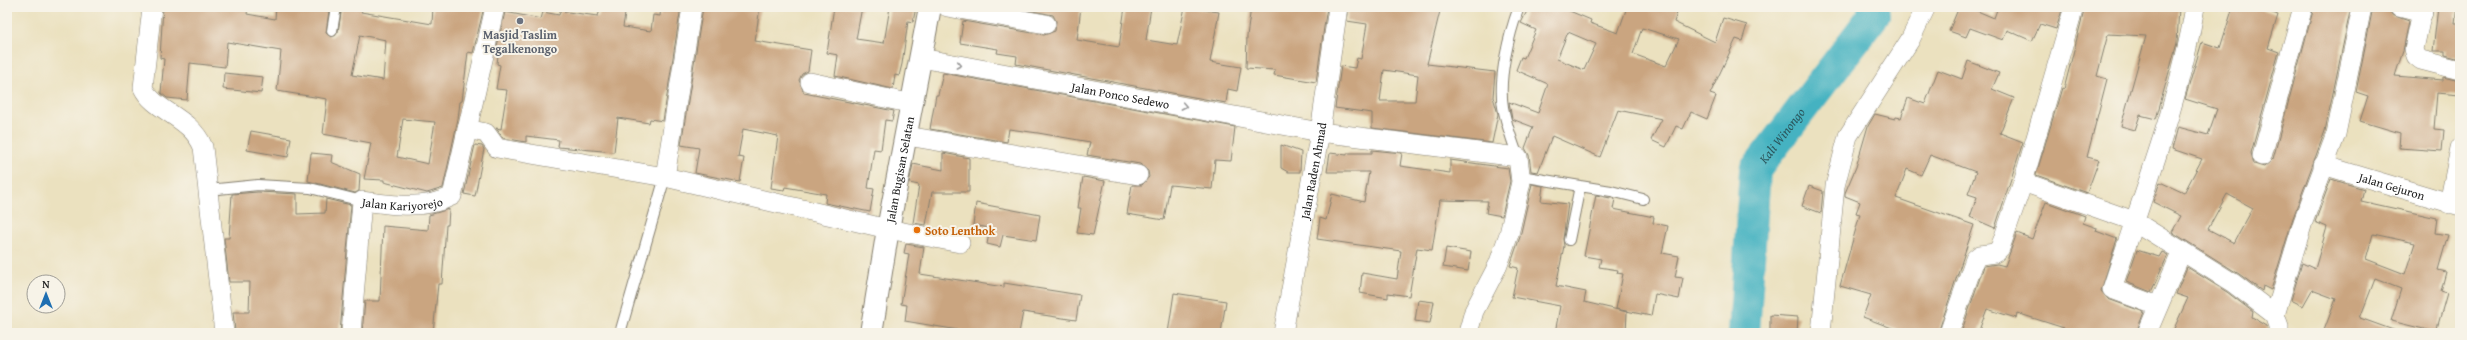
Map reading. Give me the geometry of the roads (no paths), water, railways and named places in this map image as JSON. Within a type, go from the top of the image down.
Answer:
[{"type":"street","points":[[152,7],[143,88],[146,95],[180,119],[201,141],[205,153],[224,333]]},
{"type":"street","name":"Jalan Kariyorejo","points":[[351,333],[362,201],[416,205],[440,202],[452,196],[495,7]]},
{"type":"street","points":[[665,177],[692,7]]},
{"type":"street","name":"Jalan Bugisan Selatan","points":[[871,333],[888,229],[913,104],[930,7]]},
{"type":"street","points":[[947,7],[1046,24]]},
{"type":"street","name":"Jalan Raden Ahmad","points":[[1283,333],[1320,132],[1338,7]]},
{"type":"street","points":[[1821,333],[1835,186],[1848,136],[1910,40],[1926,7]]},
{"type":"street","points":[[1949,333],[1971,266],[1975,259],[1980,256],[1995,253],[2000,248],[2023,182],[2074,7]]},
{"type":"street","points":[[2158,306],[2112,289],[2174,101],[2189,42],[2195,7]]},
{"type":"street","points":[[2262,156],[2303,7]]},
{"type":"street","points":[[2275,314],[2323,165],[2336,134],[2362,7]]},
{"type":"street","points":[[2399,7],[2423,10],[2414,49],[2416,56],[2421,60],[2460,70]]},
{"type":"street","name":"Jalan Ponco Sedewo","points":[[921,58],[1320,132],[1509,156]]},
{"type":"street","points":[[810,82],[913,104]]},
{"type":"street","points":[[467,129],[486,133],[497,148],[665,177],[862,221],[888,229],[960,243]]},
{"type":"street","points":[[906,136],[1138,175]]},
{"type":"street","points":[[2454,205],[2460,148]]},
{"type":"street","points":[[1468,333],[1474,311],[1498,265],[1509,234],[1520,187],[1520,176],[1509,156]]},
{"type":"street","name":"Jalan Gejuron","points":[[2323,165],[2454,205]]},
{"type":"street","points":[[2023,182],[2134,221],[2233,283],[2275,314],[2279,326],[2279,333]]},
{"type":"street","points":[[2147,333],[2182,251]]},
{"type":"lane","points":[[332,31],[336,7]]},
{"type":"lane","points":[[1509,156],[1501,95],[1511,34],[1519,7]]},
{"type":"lane","points":[[1520,176],[1611,191],[1643,199]]},
{"type":"lane","points":[[620,333],[665,177]]},
{"type":"lane","points":[[208,190],[258,185],[310,188],[362,201]]},
{"type":"lane","points":[[1570,240],[1580,186]]},
{"type":"waterway","name":"Kali Winongo","points":[[1744,333],[1755,170],[1874,15],[1873,7]]},
{"type":"place","name":"Masjid Taslim Tegalkenongo","points":[[520,21]]},
{"type":"place","name":"Soto Lenthok","points":[[917,230]]}]
